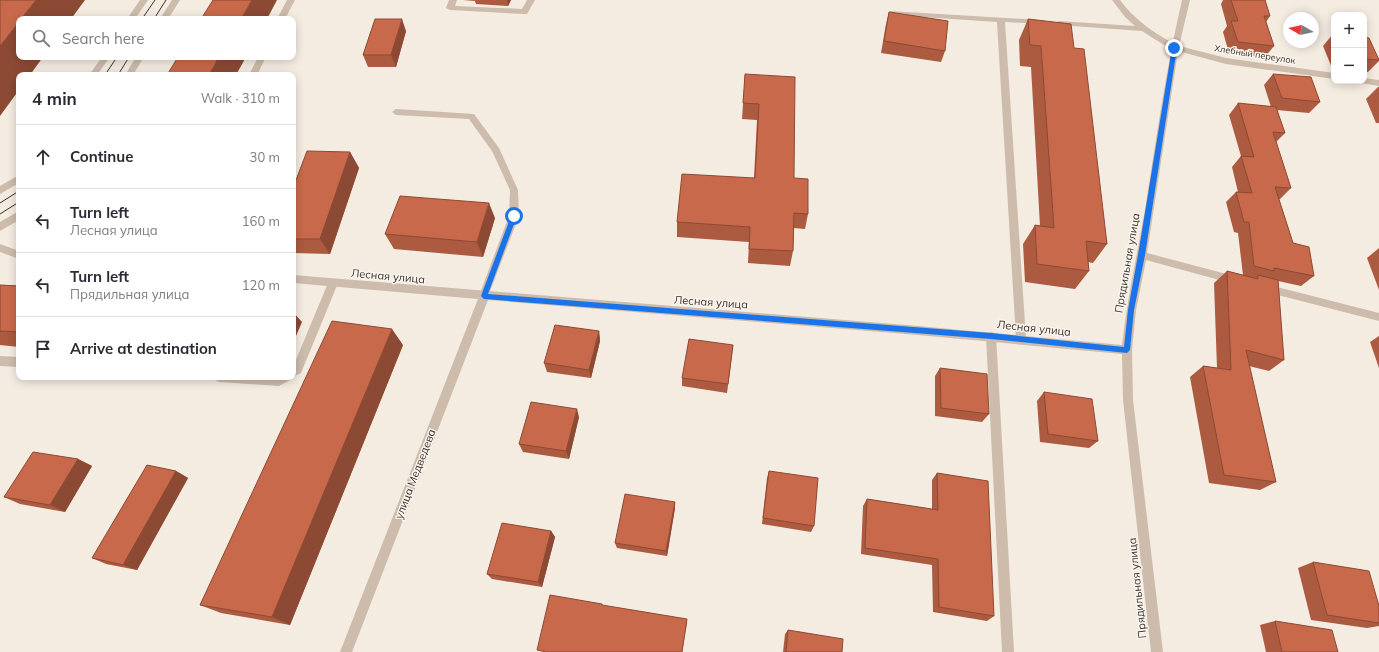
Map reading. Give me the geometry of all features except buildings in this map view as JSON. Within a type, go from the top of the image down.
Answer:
[{"type":"street","points":[[133,16],[144,0]]},
{"type":"street","points":[[166,16],[176,0]]},
{"type":"street","points":[[283,16],[291,0]]},
{"type":"street","points":[[453,0],[450,8],[524,12],[531,0]]},
{"type":"street","name":"Хлебный переулок","points":[[1116,0],[1123,12],[1143,29],[1174,48],[1226,61],[1331,76]]},
{"type":"street","name":"Прядильная улица","points":[[1157,652],[1128,400],[1127,350],[1131,310],[1142,255],[1174,48],[1186,0]]},
{"type":"street","points":[[893,13],[1143,29]]},
{"type":"street","points":[[1001,20],[1021,339]]},
{"type":"street","points":[[95,72],[104,60]]},
{"type":"street","points":[[130,72],[138,60]]},
{"type":"street","points":[[254,72],[260,60]]},
{"type":"street","points":[[1367,81],[1379,83]]},
{"type":"street","name":"улица Медведева","points":[[346,652],[514,216],[514,190],[496,150],[471,116],[396,112]]},
{"type":"street","points":[[0,191],[16,180]]},
{"type":"street","points":[[0,227],[16,217]]},
{"type":"street","points":[[0,248],[16,254]]},
{"type":"street","points":[[1142,255],[1241,281]]},
{"type":"street","name":"Лесная улица","points":[[296,279],[484,296],[991,336],[1127,350]]},
{"type":"street","points":[[296,370],[333,283]]},
{"type":"street","points":[[1256,285],[1379,317]]},
{"type":"street","points":[[991,336],[1008,652]]},
{"type":"street","points":[[0,361],[16,362]]},
{"type":"street","points":[[264,380],[281,380]]},
{"type":"tram line","points":[[144,16],[155,0]]},
{"type":"tram line","points":[[156,16],[166,0]]},
{"type":"tram line","points":[[107,72],[115,60]]},
{"type":"tram line","points":[[120,72],[127,60]]},
{"type":"tram line","points":[[0,203],[16,193]]},
{"type":"tram line","points":[[0,214],[16,204]]},
{"type":"route","points":[[514,216],[484,296],[991,336],[1127,350],[1131,310],[1142,255],[1174,48]]}]
